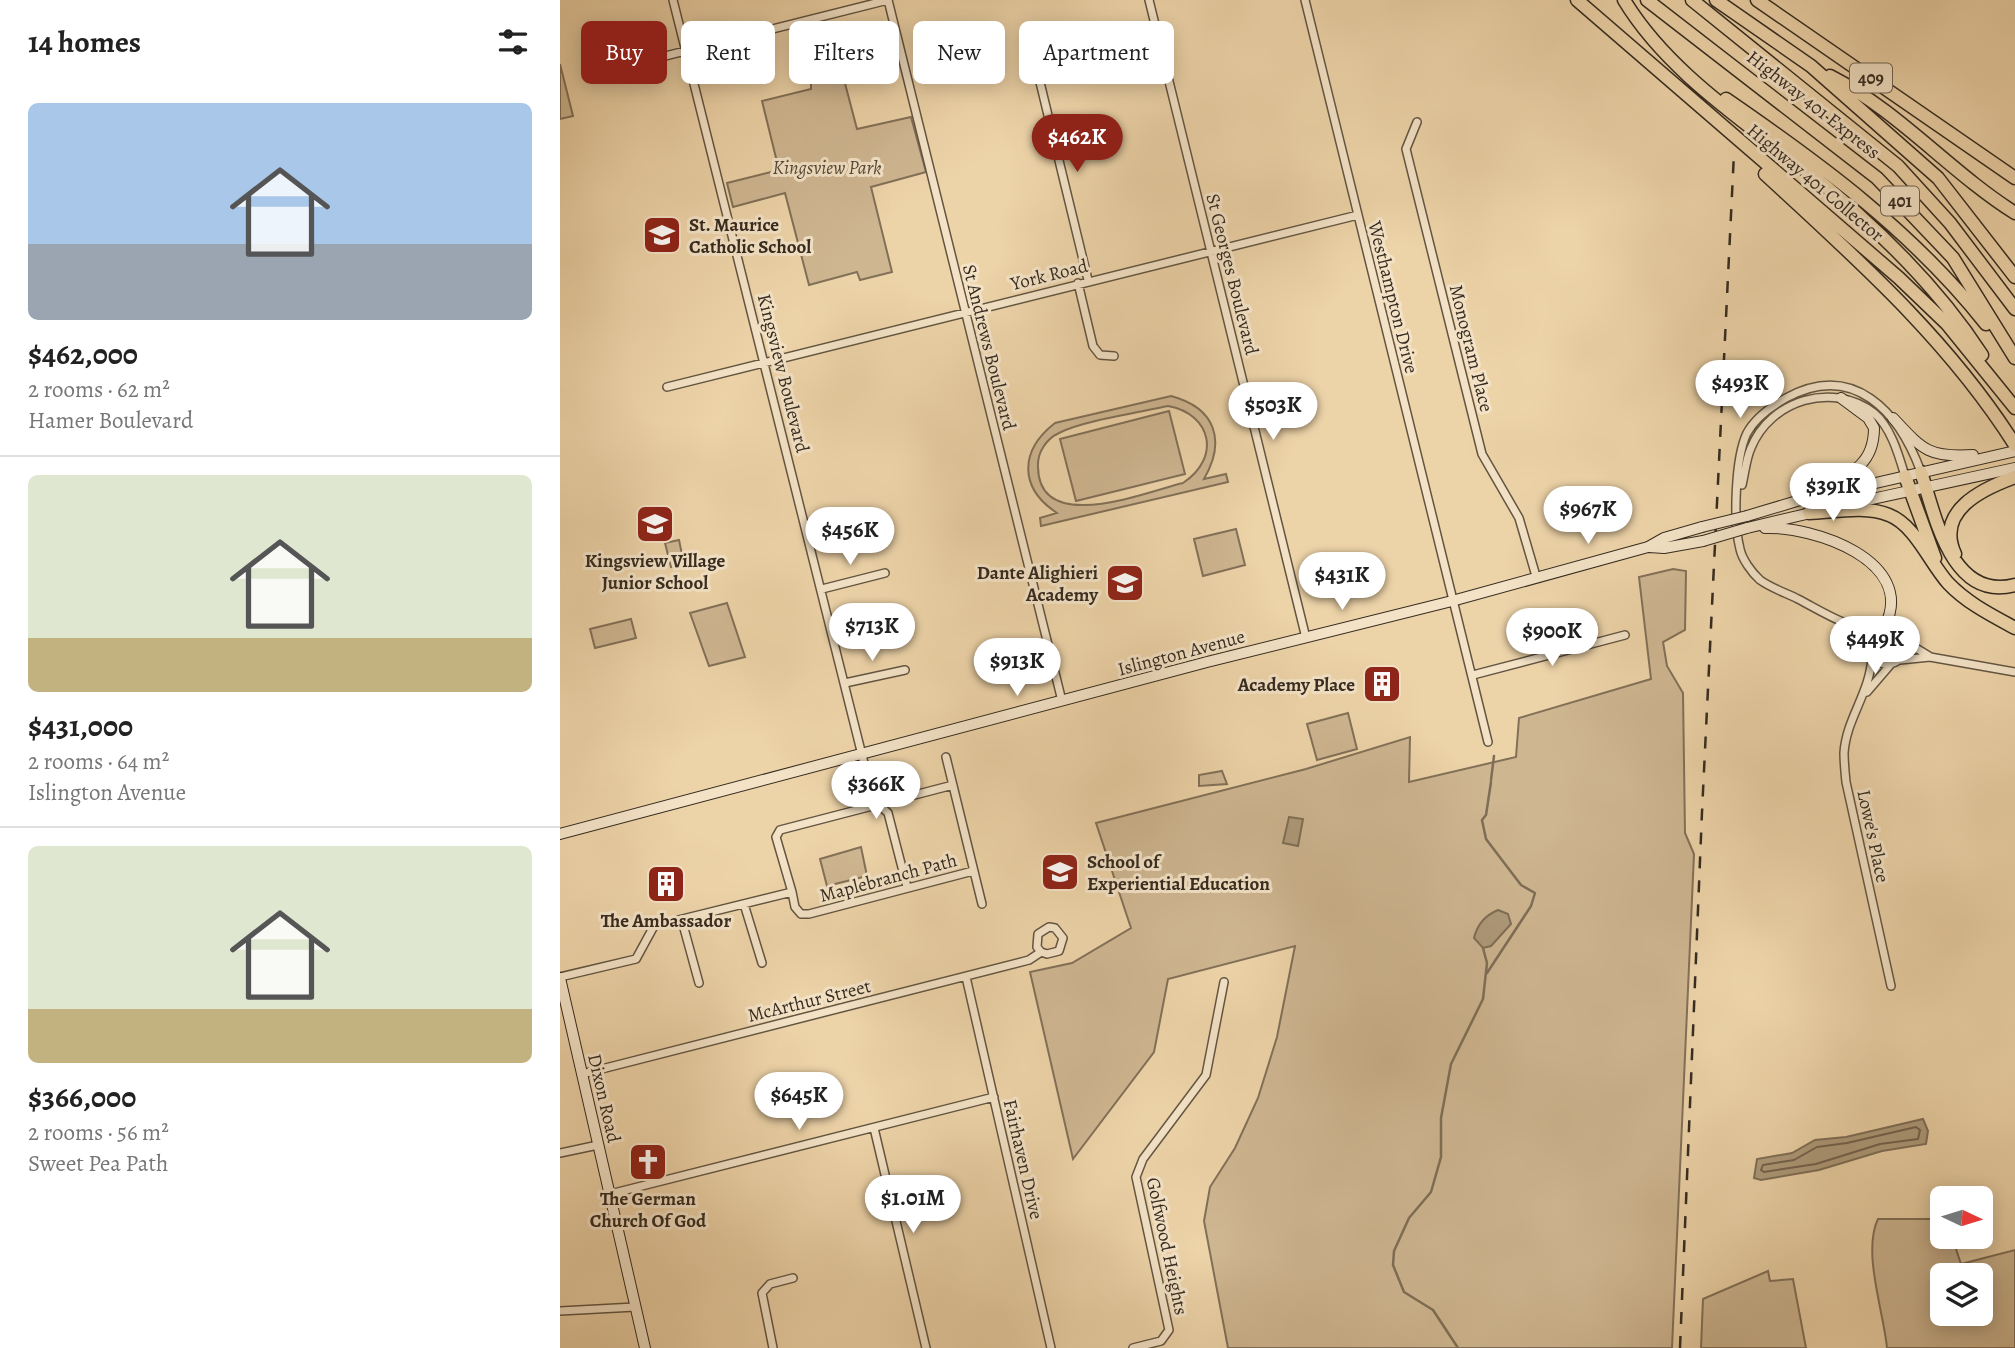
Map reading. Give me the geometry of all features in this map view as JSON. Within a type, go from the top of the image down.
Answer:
[{"type":"highway","name":"Highway 401 Collector","points":[[1577,0],[1744,147],[1899,278],[1947,324],[2013,405]]},
{"type":"highway","points":[[1625,0],[1645,29],[1704,87],[1824,167],[1908,236],[1959,290],[2015,359]]},
{"type":"highway","name":"Highway 401 Express","points":[[1647,0],[1877,178],[1953,258],[2015,359]]},
{"type":"highway","name":"Highway 401 Express","points":[[1692,0],[1898,166],[1950,223],[2015,309]]},
{"type":"highway","name":"401","points":[[1716,0],[1811,66],[1938,178],[2015,277]]},
{"type":"highway","name":"409","points":[[1757,0],[1984,156]]},
{"type":"highway","points":[[1811,66],[1844,83],[1914,134],[1987,195],[2015,213]]},
{"type":"highway","points":[[1704,87],[1711,97],[1864,219],[1918,274],[1972,340],[2013,405]]},
{"type":"highway","points":[[1744,147],[1753,163],[1889,288],[1935,337],[1996,414],[2015,445]]},
{"type":"highway","points":[[1984,156],[2015,178]]},
{"type":"highway","points":[[1984,156],[2015,188]]},
{"type":"highway","points":[[1922,472],[1943,541],[1961,568],[1972,578],[1995,588],[2015,585]]},
{"type":"highway","points":[[1905,476],[1926,536],[1949,583]]},
{"type":"highway","points":[[1961,568],[1952,549],[1953,521],[1972,496],[2006,476]]},
{"type":"highway","points":[[1809,513],[1867,511],[1892,516],[1906,527],[1949,583],[1968,601],[2015,628]]},
{"type":"main road","points":[[1797,501],[1854,472],[1869,457],[1874,428],[1868,418],[1841,398]]},
{"type":"main road","points":[[1893,418],[1930,453],[1947,457],[1990,456]]},
{"type":"main road","name":"Islington Avenue","points":[[560,834],[1452,601],[1648,547],[1664,538],[1797,501],[2015,451]]},
{"type":"main road","name":"Islington Avenue","points":[[1648,547],[1664,548],[1703,541],[1747,528],[1926,487],[2006,476],[2015,468]]},
{"type":"main road","points":[[1747,528],[1803,530],[1836,541],[1872,564],[1885,581],[1892,602],[1881,628]]},
{"type":"main road","name":"Dixon Road","points":[[560,978],[645,1348]]},
{"type":"street","name":"Kingsview Boulevard","points":[[673,0],[681,29]]},
{"type":"street","points":[[775,29],[888,0]]},
{"type":"street","name":"St Andrews Boulevard","points":[[888,0],[1062,701]]},
{"type":"street","name":"St Georges Boulevard","points":[[1149,0],[1306,638]]},
{"type":"street","name":"Westhampton Drive","points":[[1304,0],[1488,742]]},
{"type":"street","name":"Kingsview Boulevard","points":[[695,84],[864,753],[873,799],[888,814],[907,887]]},
{"type":"street","points":[[1040,84],[1088,280]]},
{"type":"street","name":"Monogram Place","points":[[1417,122],[1406,149],[1482,454],[1519,518],[1536,576]]},
{"type":"street","name":"York Road","points":[[667,387],[1088,280],[1212,253],[1358,215]]},
{"type":"street","points":[[1078,284],[1093,346],[1100,355],[1114,356]]},
{"type":"street","points":[[1922,472],[1893,418],[1871,397],[1834,385],[1806,389],[1779,401],[1767,410],[1747,433],[1741,457],[1737,510],[1740,551],[1760,580],[1842,622],[1868,646],[1872,657],[1881,663],[1891,664],[1899,660],[1930,657],[2015,672]]},
{"type":"street","points":[[1737,510],[1751,448],[1776,415],[1806,399],[1830,396],[1841,398],[1875,415],[1899,453],[1905,476]]},
{"type":"street","points":[[821,589],[885,573]]},
{"type":"street","points":[[1842,622],[1902,633],[1906,642],[1905,652],[1899,660]]},
{"type":"street","points":[[1868,646],[1881,628]]},
{"type":"street","points":[[1473,675],[1625,635]]},
{"type":"street","points":[[1906,642],[1930,657]]},
{"type":"street","name":"Lowe's Place","points":[[1865,695],[1872,657]]},
{"type":"street","name":"Lowe's Place","points":[[1891,664],[1865,695],[1851,724],[1844,752],[1846,782],[1891,986]]},
{"type":"street","points":[[845,683],[905,670]]},
{"type":"street","name":"Maplebranch Path","points":[[946,757],[982,904]]},
{"type":"street","points":[[792,892],[780,859],[777,833],[953,785]]},
{"type":"street","name":"Maplebranch Path","points":[[560,978],[636,959],[654,926],[792,892],[795,907],[801,914],[809,915],[973,871]]},
{"type":"street","points":[[744,904],[762,963]]},
{"type":"street","points":[[682,921],[699,983]]},
{"type":"street","name":"McArthur Street","points":[[582,1074],[1029,960],[1041,952]]},
{"type":"street","name":"Fairhaven Drive","points":[[965,977],[1051,1348]]},
{"type":"street","name":"Golfwood Heights","points":[[1133,1348],[1161,1341],[1169,1330],[1135,1182],[1137,1171],[1206,1075],[1224,982]]},
{"type":"street","points":[[610,1194],[994,1097]]},
{"type":"street","points":[[873,1128],[926,1348]]},
{"type":"street","points":[[560,1153],[598,1145]]},
{"type":"street","points":[[773,1348],[762,1293],[770,1284],[793,1278]]},
{"type":"street","points":[[560,1311],[635,1307]]},
{"type":"green space","points":[[560,64],[573,116],[560,119]]},
{"type":"green space","name":"Kingsview Park","points":[[811,84],[845,84],[857,129],[911,117],[926,172],[871,187],[892,272],[860,280],[857,272],[809,285],[785,193],[733,207],[727,183],[779,170],[762,101],[811,89]]},
{"type":"green space","points":[[1171,396],[1186,401],[1207,418],[1213,428],[1214,452],[1204,479],[1226,474],[1228,482],[1041,526],[1040,518],[1057,513],[1036,492],[1028,469],[1035,445],[1055,423]],"holes":[[[1168,406],[1183,411],[1202,427],[1207,450],[1203,462],[1183,483],[1121,500],[1075,505],[1056,500],[1043,488],[1038,467],[1039,457],[1046,443],[1059,433],[1096,421]]]},
{"type":"green space","points":[[1169,411],[1185,474],[1076,501],[1060,439]]},
{"type":"green space","points":[[1236,529],[1245,565],[1203,576],[1194,539]]},
{"type":"green space","points":[[679,540],[684,564],[671,567],[665,543]]},
{"type":"green space","points":[[1673,569],[1686,571],[1685,630],[1663,642],[1667,666],[1683,693],[1685,833],[1694,854],[1672,1348],[1228,1348],[1204,1221],[1210,1187],[1235,1148],[1258,1098],[1277,1037],[1295,946],[1168,979],[1154,1052],[1073,1159],[1030,972],[1072,963],[1131,928],[1096,823],[1306,769],[1410,737],[1409,782],[1516,757],[1519,718],[1651,679],[1639,577]]},
{"type":"green space","points":[[727,603],[745,657],[709,666],[690,613]]},
{"type":"green space","points":[[631,619],[636,638],[595,648],[590,629]]},
{"type":"green space","points":[[1348,713],[1357,749],[1317,760],[1307,724]]},
{"type":"green space","points":[[1222,771],[1227,784],[1199,786],[1199,775]]},
{"type":"green space","points":[[861,847],[867,876],[827,886],[820,859]]},
{"type":"green space","points":[[1878,1219],[1930,1219],[1930,1250],[1956,1250],[1961,1263],[1930,1263],[1930,1326],[1993,1326],[1993,1263],[1965,1263],[2015,1250],[2015,1348],[1887,1348],[1875,1283],[1872,1248]]},
{"type":"green space","points":[[1768,1271],[1770,1281],[1793,1279],[1806,1348],[1701,1348],[1703,1299]]},
{"type":"water","points":[[1289,817],[1303,819],[1298,846],[1283,843]]},
{"type":"water","points":[[1498,910],[1508,914],[1511,924],[1491,946],[1483,948],[1474,938],[1475,933],[1483,921]]},
{"type":"water","points":[[1923,1119],[1928,1131],[1926,1144],[1882,1151],[1819,1170],[1761,1180],[1754,1178],[1757,1159],[1792,1153],[1815,1140],[1846,1137]]},
{"type":"waterway","points":[[1491,780],[1494,756]]},
{"type":"waterway","points":[[1487,973],[1531,906],[1535,893],[1521,885],[1486,839],[1482,820],[1486,815],[1491,782]]},
{"type":"waterway","points":[[1458,1348],[1433,1310],[1404,1292],[1393,1265],[1394,1251],[1409,1218],[1431,1192],[1441,1157],[1441,1118],[1451,1064],[1483,999],[1487,963],[1483,948]]},
{"type":"railway","points":[[1680,1348],[1702,812],[1734,153]]},
{"type":"place","name":"St. Maurice Catholic School","points":[[662,235]]},
{"type":"place","name":"Kingsview Village Junior School","points":[[655,524]]},
{"type":"place","name":"Dante Alighieri Academy","points":[[1125,583]]},
{"type":"place","name":"Academy Place","points":[[1382,684]]},
{"type":"place","name":"School of Experiential Education","points":[[1060,872]]},
{"type":"place","name":"The Ambassador","points":[[666,884]]},
{"type":"place","name":"The German Church Of God","points":[[648,1162]]}]
